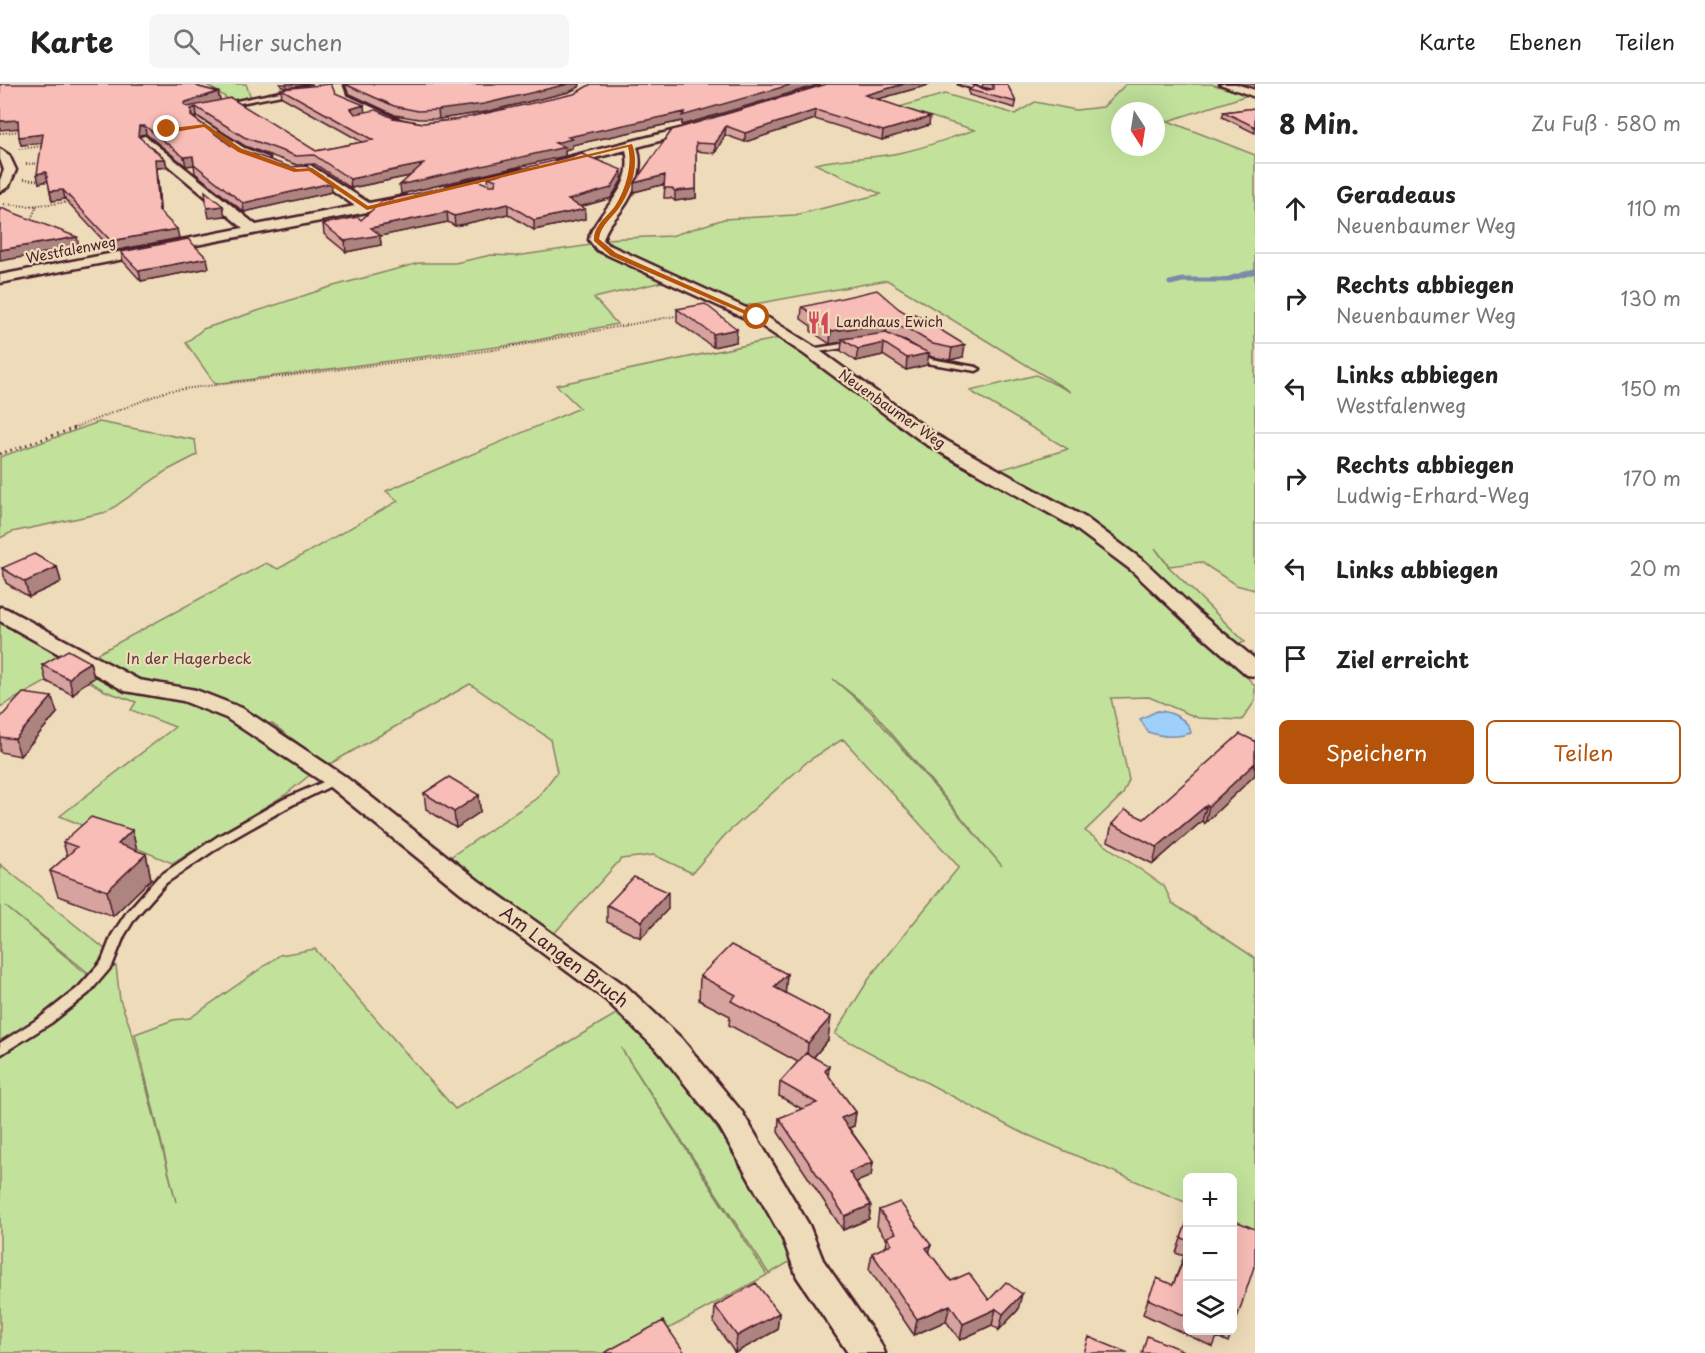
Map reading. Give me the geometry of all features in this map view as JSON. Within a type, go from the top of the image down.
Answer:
[{"type":"street","points":[[1225,84],[1255,94]]},
{"type":"street","points":[[337,86],[341,97],[409,125]]},
{"type":"street","points":[[198,121],[240,151],[277,163]]},
{"type":"street","name":"Westfalenweg","points":[[0,279],[480,186],[536,169],[714,123]]},
{"type":"street","points":[[144,140],[255,230]]},
{"type":"street","name":"Neuenbaumer Weg","points":[[630,145],[634,157],[626,190],[617,206],[597,230],[596,240],[602,247],[752,315],[810,351],[930,439],[1079,522],[1138,566],[1191,616],[1255,670]]},
{"type":"street","points":[[0,188],[10,171],[6,151]]},
{"type":"street","points":[[296,171],[310,170],[367,208]]},
{"type":"street","name":"Am Langen Bruch","points":[[0,613],[133,686],[188,695],[234,713],[335,780],[470,887],[616,993],[671,1046],[731,1120],[798,1235],[809,1267],[868,1353]]},
{"type":"lane","points":[[962,84],[989,92]]},
{"type":"lane","points":[[213,106],[300,91]]},
{"type":"lane","points":[[365,118],[381,114]]},
{"type":"lane","points":[[810,351],[864,343]]},
{"type":"lane","points":[[911,350],[929,361],[976,369]]},
{"type":"lane","points":[[0,1050],[46,1020],[84,990],[108,963],[118,935],[131,915],[162,880],[221,840],[288,802],[335,780]]},
{"type":"path","points":[[0,133],[33,130]]},
{"type":"path","points":[[6,151],[46,146]]},
{"type":"path","points":[[10,171],[45,163]]},
{"type":"path","points":[[10,171],[50,182],[61,181]]},
{"type":"path","points":[[27,206],[73,202]]},
{"type":"path","points":[[0,203],[37,206],[31,221],[20,224]]},
{"type":"path","points":[[0,454],[167,391],[493,350],[684,314]]},
{"type":"green space","points":[[205,84],[246,84],[251,98],[231,101]]},
{"type":"green space","name":"In der Hagerbeck","points":[[1126,84],[1211,84],[1248,95],[1168,121],[1255,155],[1255,590],[1236,585],[1201,562],[1169,566],[1155,548],[1168,566],[1245,642],[1222,649],[1255,686],[1255,701],[1242,720],[1198,718],[1149,697],[1111,698],[1129,780],[1123,794],[1085,831],[1164,886],[1172,903],[1255,958],[1255,1232],[1237,1224],[1237,1173],[1183,1173],[1183,1201],[1016,1130],[835,1034],[872,974],[959,867],[843,739],[808,761],[725,835],[692,873],[654,855],[621,859],[550,938],[446,860],[537,798],[557,772],[550,739],[470,684],[328,765],[271,723],[259,734],[311,774],[285,795],[172,863],[60,816],[175,727],[131,710],[136,702],[105,691],[69,669],[266,563],[278,569],[398,501],[386,491],[580,408],[556,385],[780,338],[925,444],[980,476],[1068,449],[970,391],[1036,375],[1071,392],[887,280],[744,306],[619,254],[603,239],[671,236],[724,219],[795,215],[881,194],[815,164],[903,152],[975,130],[899,107],[945,94],[1015,114],[1035,102],[1076,110],[1103,107]],"holes":[[[833,679],[872,710],[1002,866],[870,711]]]},
{"type":"green space","points":[[591,245],[605,255],[662,282],[594,298],[617,324],[518,344],[215,384],[186,343],[203,329],[330,287],[419,263],[455,263],[491,255],[516,256]]},
{"type":"green space","points":[[99,422],[195,440],[197,455],[166,471],[107,512],[12,532],[0,538],[0,457]]},
{"type":"green space","points":[[0,617],[73,660],[69,669],[0,707]]},
{"type":"green space","points":[[0,864],[106,950],[90,974],[5,906],[88,975],[116,966],[120,1000],[133,1035],[176,1202],[135,1034],[173,1020],[190,1018],[280,955],[315,949],[455,1109],[616,1014],[657,1050],[714,1124],[756,1187],[791,1261],[769,1274],[621,1048],[767,1275],[624,1353],[0,1353]]},
{"type":"water","points":[[1157,711],[1168,712],[1183,720],[1191,733],[1169,736],[1148,732],[1140,719]]},
{"type":"building","points":[[0,84],[194,84],[218,92],[186,102],[184,104],[188,107],[231,98],[316,151],[373,140],[281,89],[331,84],[335,93],[364,105],[351,109],[355,114],[376,110],[393,118],[423,123],[455,120],[574,94],[591,84],[793,84],[682,116],[685,112],[568,137],[572,139],[555,143],[565,147],[400,185],[423,164],[350,179],[314,155],[296,156],[244,137],[196,107],[191,109],[191,116],[233,147],[290,167],[306,166],[331,183],[243,203],[194,164],[193,156],[184,157],[145,126],[139,126],[138,136],[165,159],[155,159],[159,211],[177,229],[111,241],[63,190],[50,191],[46,172],[37,174],[43,134],[19,137],[18,120],[0,121]]},
{"type":"building","points":[[346,84],[568,84],[484,104],[418,111],[394,106]]},
{"type":"building","points":[[827,84],[904,84],[865,95],[930,117],[883,131],[816,110],[745,133],[726,126],[715,144],[696,143],[696,189],[675,191],[671,188],[664,188],[665,175],[634,183],[672,130]]},
{"type":"building","points":[[991,84],[1007,84],[1016,102],[969,90],[975,86],[987,90],[993,89]]},
{"type":"building","points":[[1255,108],[1255,127],[1224,112]]},
{"type":"building","points":[[582,154],[622,170],[611,188],[568,200],[585,209],[534,220],[508,204],[454,216],[447,212],[371,228],[380,235],[345,241],[323,224],[358,217],[361,220],[382,201],[477,180],[495,185],[496,180],[488,177]]},
{"type":"building","points":[[205,191],[223,206],[207,208]]},
{"type":"building","points":[[1,208],[77,237],[0,250]]},
{"type":"building","points":[[188,239],[207,258],[139,271],[121,252]]},
{"type":"building","points":[[877,290],[899,309],[909,315],[915,314],[965,345],[952,348],[933,344],[908,329],[887,324],[831,331],[811,319],[818,317],[802,307]]},
{"type":"building","points":[[705,304],[737,329],[713,334],[677,309]]},
{"type":"building","points":[[886,333],[929,353],[907,358],[884,343],[858,349],[842,339]]},
{"type":"building","points":[[34,554],[57,567],[25,582],[2,568]]},
{"type":"building","points":[[68,650],[90,662],[77,670],[69,679],[42,665]]},
{"type":"building","points":[[23,693],[52,697],[15,739],[0,737],[0,718]]},
{"type":"building","points":[[1240,734],[1255,741],[1255,763],[1209,806],[1207,805],[1157,847],[1112,824],[1125,810],[1144,819]]},
{"type":"building","points":[[449,777],[479,795],[454,812],[424,793]]},
{"type":"building","points":[[91,817],[132,830],[118,844],[146,854],[107,891],[50,871],[77,847],[63,842]]},
{"type":"building","points":[[634,877],[668,892],[642,921],[607,905]]},
{"type":"building","points":[[731,945],[787,974],[774,987],[831,1017],[808,1043],[731,1001],[736,995],[700,976]]},
{"type":"building","points":[[806,1053],[829,1066],[825,1071],[856,1112],[841,1118],[873,1162],[849,1172],[871,1205],[845,1216],[779,1118],[817,1103],[780,1082]]},
{"type":"building","points":[[900,1202],[931,1245],[926,1248],[951,1281],[969,1273],[989,1300],[1006,1282],[1022,1294],[1003,1314],[995,1308],[963,1324],[950,1305],[917,1319],[872,1253],[892,1244],[887,1237],[896,1233],[879,1210]]},
{"type":"building","points":[[1237,1222],[1255,1229],[1255,1264],[1237,1318]]},
{"type":"building","points":[[1183,1261],[1183,1315],[1148,1299],[1157,1278],[1173,1285]]},
{"type":"building","points":[[756,1283],[779,1313],[737,1336],[715,1306]]},
{"type":"building","points":[[663,1321],[685,1353],[604,1353]]},
{"type":"building","points":[[1147,1336],[1189,1353],[1142,1353]]},
{"type":"building","points":[[1089,1337],[1128,1353],[1084,1353]]},
{"type":"waterway","points":[[1170,283],[1183,280],[1226,280],[1255,271]]},
{"type":"place","name":"Landhaus Ewich","points":[[818,322]]},
{"type":"route","points":[[167,129],[175,130],[204,125],[240,151],[296,171],[310,170],[367,208],[476,184],[630,145],[634,157],[626,190],[617,206],[597,230],[596,240],[602,247],[614,254],[757,317]]}]
